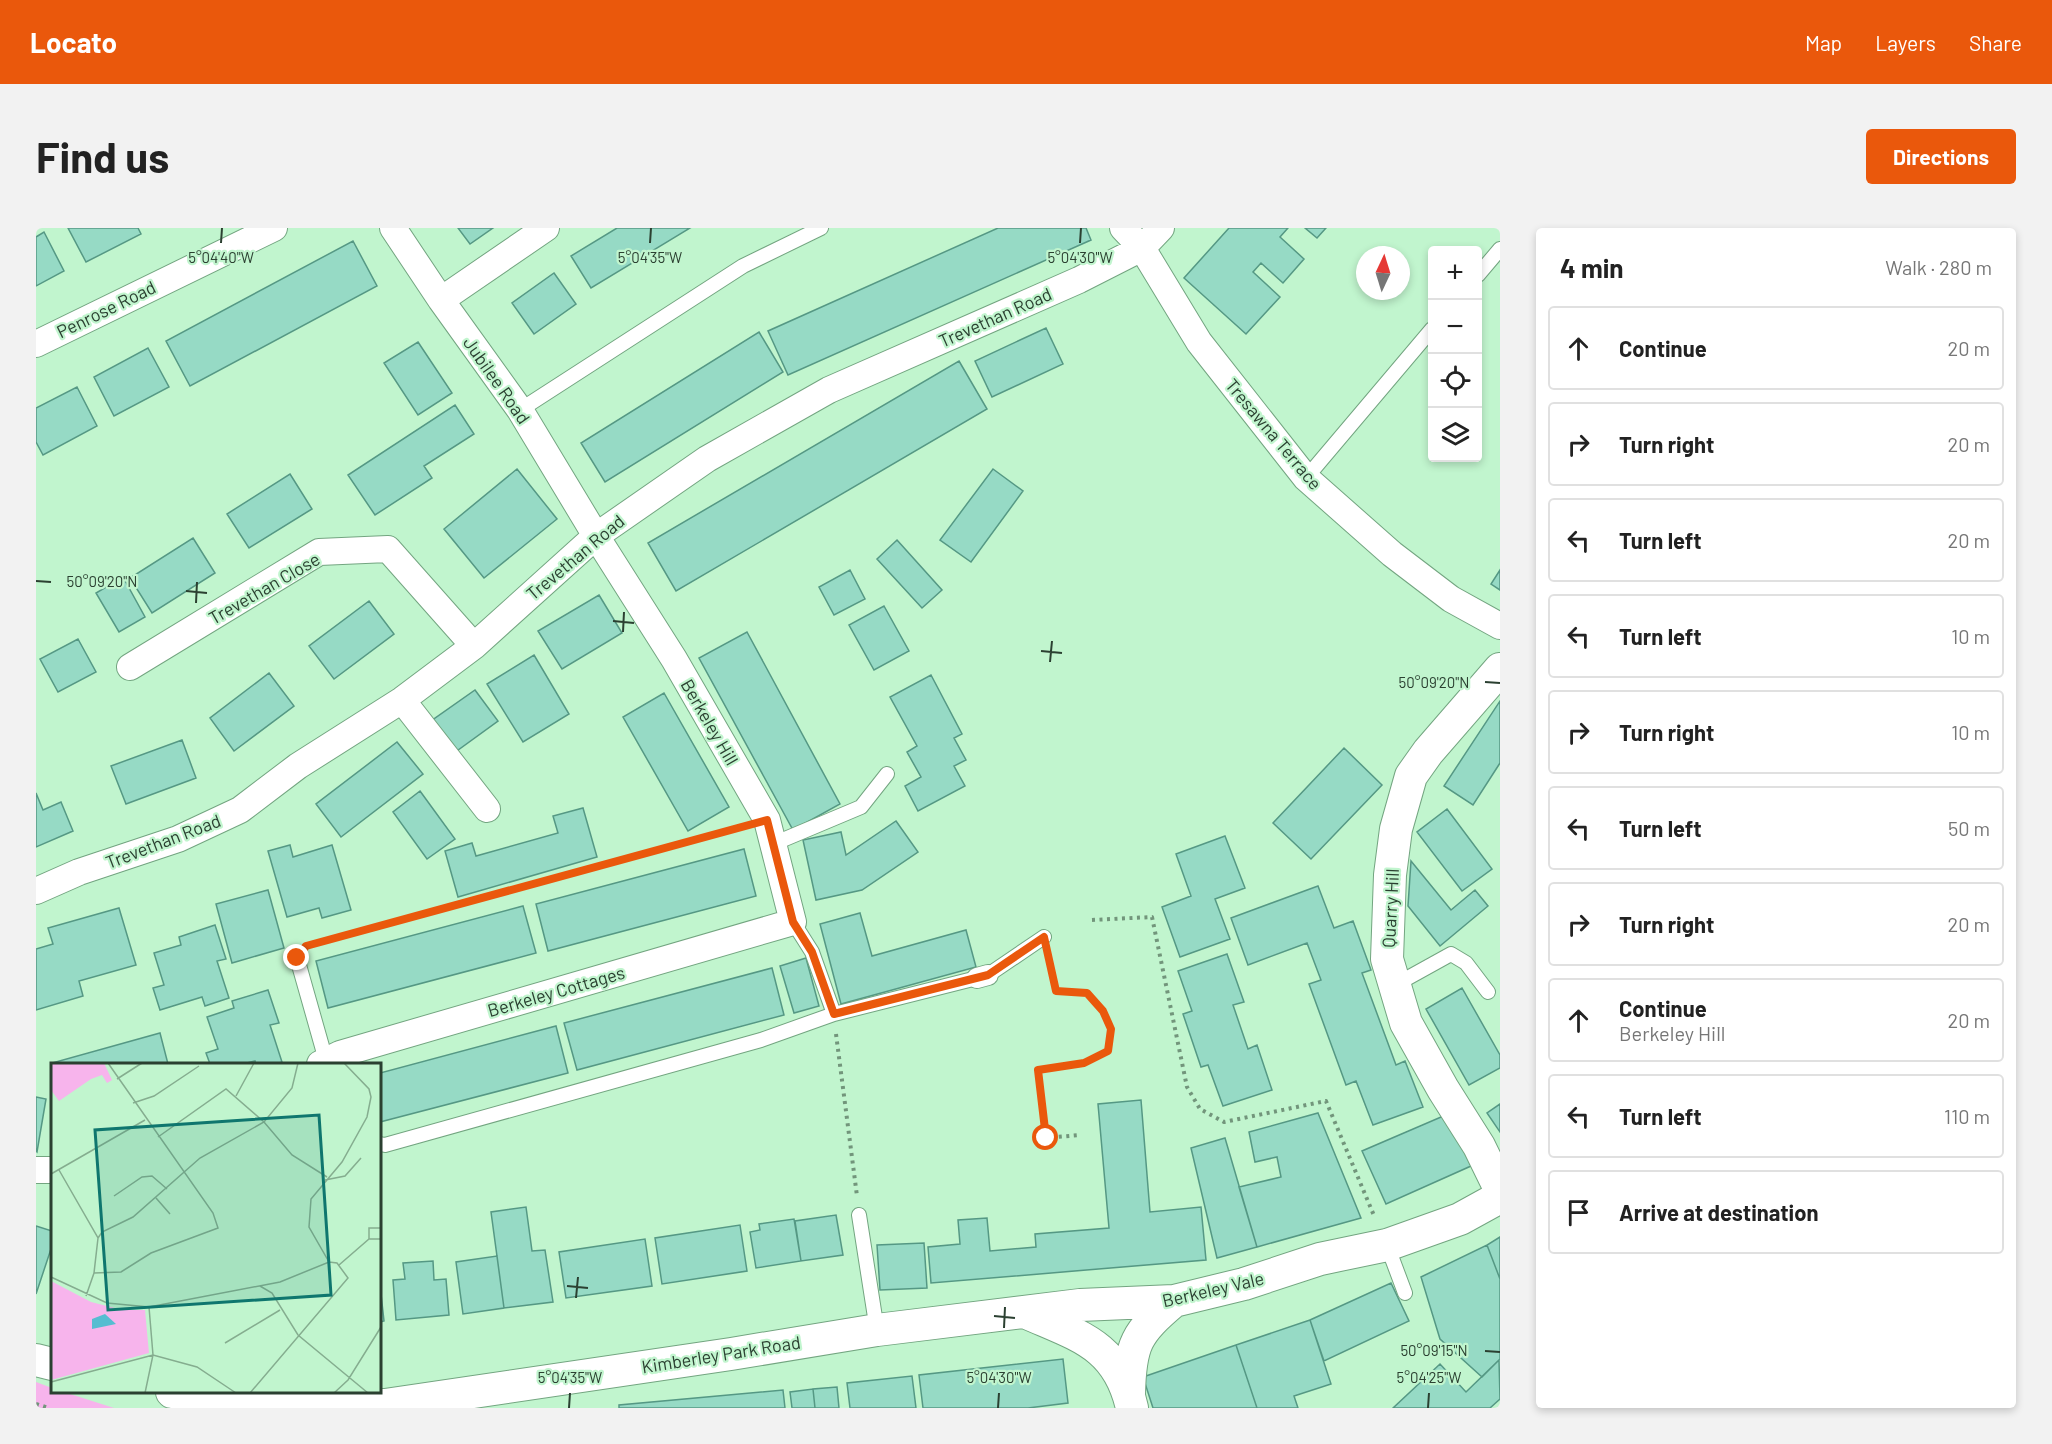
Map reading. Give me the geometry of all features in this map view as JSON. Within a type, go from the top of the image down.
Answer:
[{"type":"street","name":"Penrose Road","points":[[36,344],[274,228]]},
{"type":"street","name":"Jubilee Road","points":[[393,228],[441,300],[520,410],[596,536]]},
{"type":"street","points":[[441,300],[546,228]]},
{"type":"street","name":"Tresawna Terrace","points":[[1123,228],[1142,248],[1199,342],[1306,478],[1392,554],[1451,599],[1500,626]]},
{"type":"street","name":"Trevethan Road","points":[[36,891],[79,872],[178,839],[240,810],[298,766],[402,700],[474,645],[596,536],[707,459],[829,390],[1079,280],[1142,248],[1161,228]]},
{"type":"street","name":"Berkeley Hill","points":[[596,536],[674,660],[770,832],[793,922]]},
{"type":"street","name":"Trevethan Close","points":[[130,667],[319,552],[388,549],[474,645]]},
{"type":"street","name":"Quarry Hill","points":[[1500,669],[1428,752],[1411,776],[1396,829],[1390,875],[1387,959],[1406,1023],[1443,1089],[1479,1146],[1500,1190]]},
{"type":"street","points":[[402,700],[487,809]]},
{"type":"street","name":"Berkeley Cottages","points":[[326,1063],[340,1054],[793,922]]},
{"type":"street","name":"Berkeley Vale","points":[[877,1330],[1080,1305],[1174,1301],[1244,1284],[1320,1259],[1387,1245],[1460,1219],[1500,1197]]},
{"type":"street","points":[[1130,1402],[1129,1365],[1135,1342],[1149,1322],[1174,1301]]},
{"type":"street","points":[[1027,1313],[1088,1340],[1104,1352],[1115,1368],[1130,1402]]},
{"type":"street","name":"Kimberley Park Road","points":[[180,1393],[306,1407],[385,1405],[877,1330]]},
{"type":"street","points":[[36,1360],[51,1364]]},
{"type":"lane","points":[[520,410],[743,266],[821,228]]},
{"type":"lane","points":[[1482,270],[1500,249]]},
{"type":"lane","points":[[1306,478],[1428,334]]},
{"type":"lane","points":[[770,832],[861,807],[887,774]]},
{"type":"lane","points":[[793,922],[812,952],[834,1014]]},
{"type":"lane","points":[[381,1144],[386,1145],[761,1040],[834,1014],[982,977],[1044,937]]},
{"type":"lane","points":[[1395,985],[1451,954],[1466,963],[1488,992]]},
{"type":"lane","points":[[297,958],[324,1063]]},
{"type":"lane","points":[[859,1215],[877,1330]]},
{"type":"lane","points":[[1387,1245],[1405,1293]]},
{"type":"path","points":[[297,958],[306,946],[770,832]]},
{"type":"path","points":[[1092,920],[1152,917],[1187,1087],[1200,1109],[1224,1122],[1326,1101],[1387,1245]]},
{"type":"path","points":[[1044,937],[1056,991],[1087,993],[1103,1011],[1111,1029],[1108,1051],[1084,1063],[1038,1070],[1046,1138],[1079,1135]]},
{"type":"path","points":[[834,1014],[859,1215]]},
{"type":"path","points":[[36,1404],[49,1408]]},
{"type":"shaded area","points":[[36,1382],[51,1388],[51,1393],[67,1393],[114,1408],[36,1408]]},
{"type":"building","points":[[68,228],[138,228],[141,234],[86,262]]},
{"type":"building","points":[[458,228],[493,228],[470,244]]},
{"type":"building","points":[[617,228],[690,228],[591,288],[571,256]]},
{"type":"building","points":[[998,228],[1086,228],[1091,240],[788,375],[768,331]]},
{"type":"building","points":[[1229,228],[1288,228],[1280,237],[1304,259],[1283,283],[1261,263],[1253,272],[1280,297],[1246,334],[1184,278]]},
{"type":"building","points":[[1305,228],[1326,228],[1317,238]]},
{"type":"building","points":[[44,232],[64,271],[36,286],[36,237]]},
{"type":"building","points":[[353,241],[377,286],[190,386],[166,341]]},
{"type":"building","points":[[554,273],[576,304],[534,334],[512,303]]},
{"type":"building","points":[[1046,328],[1063,364],[992,397],[975,361]]},
{"type":"building","points":[[759,332],[783,372],[605,482],[581,443]]},
{"type":"building","points":[[418,342],[452,393],[418,415],[384,363]]},
{"type":"building","points":[[148,348],[169,387],[114,416],[94,377]]},
{"type":"building","points":[[959,361],[987,409],[676,591],[648,543]]},
{"type":"building","points":[[77,387],[97,426],[43,455],[36,442],[36,408]]},
{"type":"building","points":[[455,405],[474,434],[424,466],[432,478],[375,515],[348,475]]},
{"type":"building","points":[[517,469],[557,519],[484,578],[444,529]]},
{"type":"building","points":[[993,469],[1023,491],[971,562],[940,540]]},
{"type":"building","points":[[290,474],[312,509],[249,548],[227,514]]},
{"type":"building","points":[[193,538],[215,573],[152,613],[130,578]]},
{"type":"building","points":[[897,540],[942,590],[922,608],[877,559]]},
{"type":"building","points":[[850,570],[865,599],[834,615],[819,587]]},
{"type":"building","points":[[1500,570],[1500,590],[1491,584]]},
{"type":"building","points":[[123,577],[145,617],[119,632],[96,593]]},
{"type":"building","points":[[599,595],[622,633],[562,669],[538,631]]},
{"type":"building","points":[[369,601],[394,634],[334,679],[309,646]]},
{"type":"building","points":[[884,606],[909,651],[874,670],[849,625]]},
{"type":"building","points":[[747,632],[840,804],[793,830],[699,658]]},
{"type":"building","points":[[78,639],[96,672],[58,692],[40,659]]},
{"type":"building","points":[[534,655],[569,714],[523,742],[487,684]]},
{"type":"building","points":[[269,673],[294,706],[234,751],[210,718]]},
{"type":"building","points":[[931,675],[962,734],[954,738],[966,760],[954,766],[965,786],[918,811],[905,786],[921,777],[907,752],[917,746],[890,697]]},
{"type":"building","points":[[475,690],[498,721],[454,753],[431,721]]},
{"type":"building","points":[[664,693],[729,807],[688,831],[623,717]]},
{"type":"building","points":[[1500,701],[1500,763],[1473,805],[1444,786]]},
{"type":"building","points":[[182,740],[196,778],[126,804],[111,766]]},
{"type":"building","points":[[397,742],[423,774],[341,837],[316,804]]},
{"type":"building","points":[[1344,748],[1382,785],[1311,859],[1273,823]]},
{"type":"building","points":[[420,791],[455,839],[427,859],[393,812]]},
{"type":"building","points":[[36,793],[43,810],[61,802],[73,831],[36,847]]},
{"type":"building","points":[[583,808],[597,857],[458,897],[445,851],[472,843],[476,856],[558,833],[553,816]]},
{"type":"building","points":[[1447,809],[1492,869],[1462,891],[1417,832]]},
{"type":"building","points":[[896,821],[918,852],[862,890],[816,900],[803,840],[841,832],[846,855]]},
{"type":"building","points":[[1225,836],[1245,888],[1215,899],[1230,939],[1180,957],[1162,907],[1191,896],[1176,854]]},
{"type":"building","points":[[290,845],[293,857],[332,845],[351,910],[322,918],[319,908],[287,917],[268,851]]},
{"type":"building","points":[[744,849],[756,896],[548,951],[536,904]]},
{"type":"building","points":[[1411,861],[1451,910],[1475,890],[1488,906],[1440,946],[1408,906]]},
{"type":"building","points":[[1318,886],[1334,928],[1353,921],[1371,970],[1362,973],[1396,1065],[1405,1061],[1423,1107],[1373,1125],[1356,1081],[1346,1085],[1309,984],[1321,980],[1307,943],[1248,965],[1231,918]]},
{"type":"building","points":[[268,890],[284,948],[232,963],[216,904]]},
{"type":"building","points":[[523,906],[536,953],[328,1008],[316,961]]},
{"type":"building","points":[[119,908],[136,965],[79,981],[83,996],[36,1010],[36,949],[53,944],[48,928]]},
{"type":"building","points":[[860,913],[872,956],[966,930],[976,967],[841,1004],[820,924]]},
{"type":"building","points":[[215,925],[226,959],[217,961],[229,998],[205,1006],[202,997],[160,1010],[153,988],[164,985],[154,953],[181,945],[179,937]]},
{"type":"building","points":[[1227,954],[1244,1002],[1233,1005],[1248,1049],[1257,1045],[1272,1090],[1223,1106],[1208,1065],[1201,1067],[1183,1014],[1192,1011],[1178,971]]},
{"type":"building","points":[[806,958],[819,1006],[794,1013],[780,966]]},
{"type":"building","points":[[772,968],[784,1015],[577,1070],[564,1023]]},
{"type":"building","points":[[1462,988],[1500,1055],[1500,1068],[1469,1085],[1426,1009]]},
{"type":"building","points":[[268,990],[279,1023],[270,1025],[282,1062],[210,1063],[206,1053],[218,1049],[207,1017],[234,1008],[232,1001]]},
{"type":"building","points":[[556,1026],[568,1073],[381,1122],[381,1073]]},
{"type":"building","points":[[160,1033],[168,1063],[52,1063]]},
{"type":"building","points":[[36,1097],[46,1099],[37,1152],[36,1151]]},
{"type":"building","points":[[1141,1100],[1150,1212],[1201,1207],[1206,1260],[931,1283],[928,1247],[960,1244],[958,1220],[987,1218],[990,1251],[1036,1247],[1035,1234],[1109,1228],[1098,1104]]},
{"type":"building","points":[[1500,1104],[1500,1132],[1487,1113]]},
{"type":"building","points":[[1318,1113],[1361,1218],[1257,1247],[1239,1187],[1281,1177],[1277,1157],[1255,1162],[1249,1132]]},
{"type":"building","points":[[1448,1114],[1471,1166],[1386,1204],[1362,1151]]},
{"type":"building","points":[[1225,1138],[1257,1247],[1217,1258],[1191,1148]]},
{"type":"building","points":[[526,1207],[532,1251],[545,1250],[553,1302],[504,1308],[491,1212]]},
{"type":"building","points":[[836,1215],[843,1255],[801,1261],[795,1221]]},
{"type":"building","points":[[794,1219],[801,1261],[756,1268],[750,1232],[760,1230],[759,1224]]},
{"type":"building","points":[[740,1225],[747,1271],[662,1284],[655,1238]]},
{"type":"building","points":[[36,1226],[51,1231],[51,1249],[36,1294]]},
{"type":"building","points":[[1500,1237],[1500,1279],[1487,1245]]},
{"type":"building","points":[[645,1239],[652,1286],[566,1298],[559,1252]]},
{"type":"building","points":[[924,1243],[927,1288],[880,1290],[877,1245]]},
{"type":"building","points":[[1487,1245],[1500,1279],[1500,1359],[1482,1377],[1440,1339],[1421,1277]]},
{"type":"building","points":[[497,1256],[504,1308],[463,1314],[456,1262]]},
{"type":"building","points":[[433,1261],[434,1280],[446,1279],[449,1315],[396,1320],[393,1280],[405,1279],[403,1263]]},
{"type":"building","points":[[1391,1283],[1409,1321],[1324,1361],[1310,1320]]},
{"type":"building","points":[[381,1294],[384,1321],[381,1322]]},
{"type":"building","points":[[1310,1320],[1331,1384],[1294,1396],[1298,1408],[1257,1408],[1236,1345]]},
{"type":"building","points":[[1236,1345],[1257,1408],[1153,1408],[1143,1377]]},
{"type":"building","points":[[1063,1359],[1068,1403],[1028,1408],[923,1408],[919,1375]]},
{"type":"building","points":[[1499,1360],[1500,1399],[1490,1408],[1393,1408],[1440,1364],[1466,1392]]},
{"type":"building","points":[[912,1376],[916,1408],[850,1408],[847,1383]]},
{"type":"building","points":[[837,1387],[839,1408],[815,1408],[813,1389]]},
{"type":"building","points":[[813,1389],[815,1408],[792,1408],[790,1392]]},
{"type":"building","points":[[783,1390],[785,1408],[619,1408],[619,1405]]},
{"type":"route","points":[[297,958],[306,946],[767,820],[793,922],[812,952],[834,1014],[988,975],[1044,937],[1056,991],[1087,993],[1103,1011],[1111,1029],[1108,1051],[1084,1063],[1038,1070],[1046,1138]]}]
